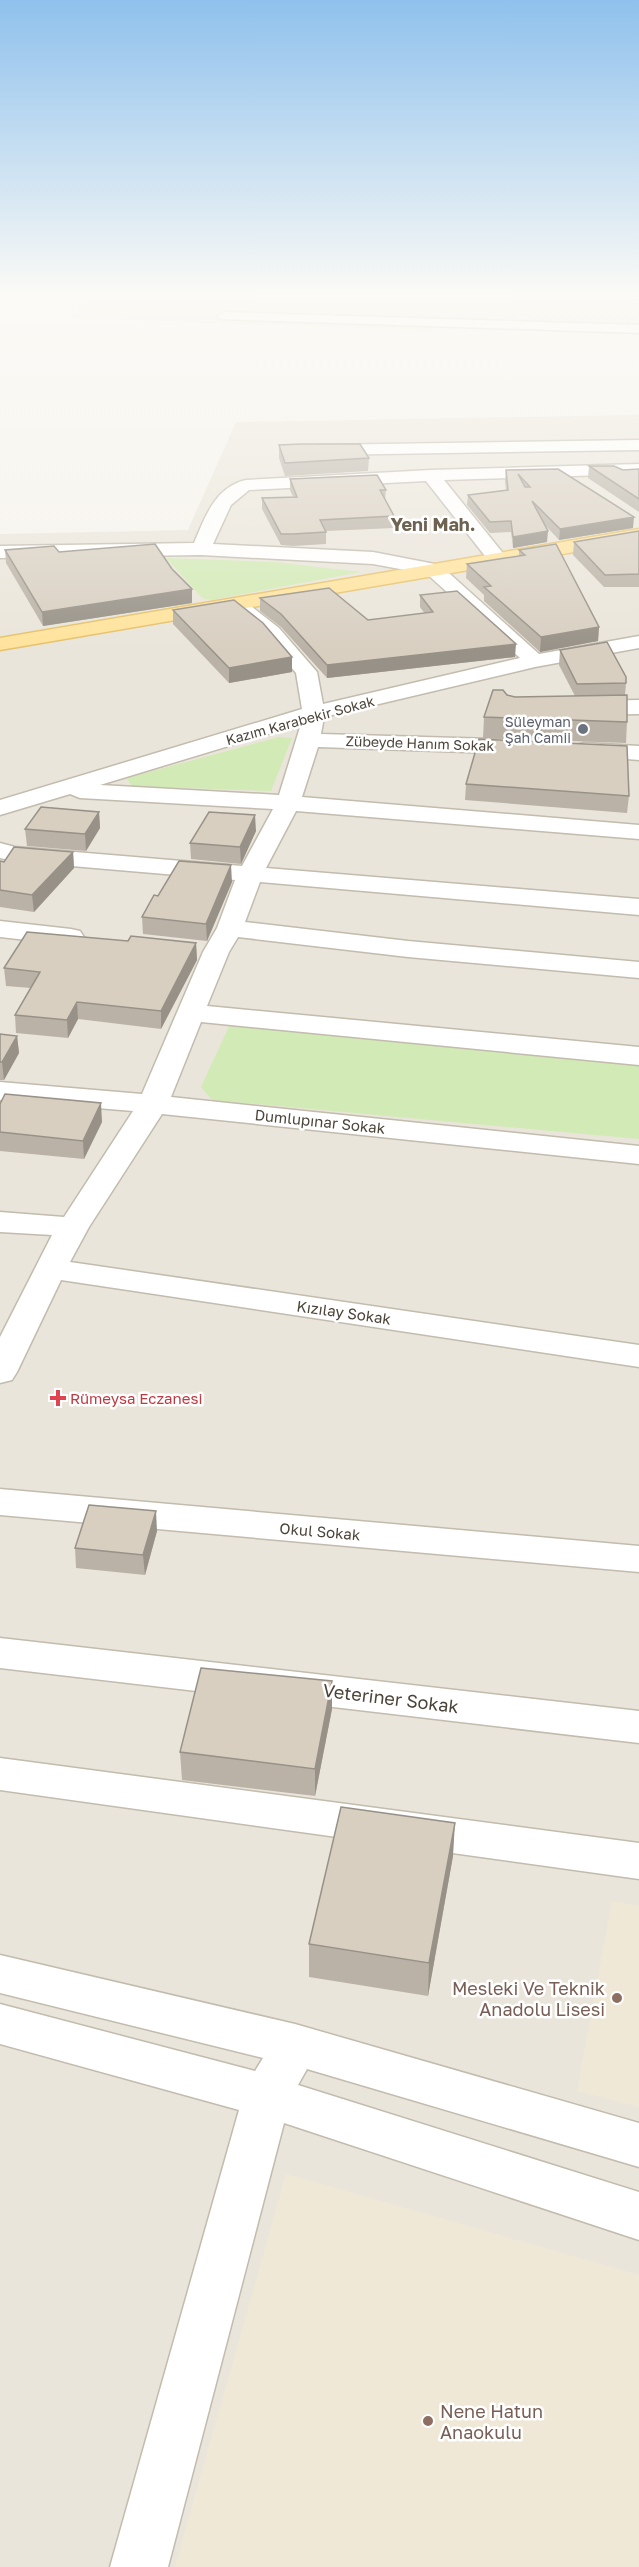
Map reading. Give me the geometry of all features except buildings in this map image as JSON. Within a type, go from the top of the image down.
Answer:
[{"type":"main road","points":[[0,644],[496,557],[639,535]]},
{"type":"street","points":[[309,450],[639,445]]},
{"type":"street","points":[[201,549],[221,505],[239,487],[431,475],[639,469]]},
{"type":"street","points":[[564,472],[587,487]]},
{"type":"street","points":[[431,475],[496,557]]},
{"type":"street","points":[[0,552],[201,549],[373,558],[433,569],[535,661]]},
{"type":"street","points":[[0,1372],[73,1227],[153,1104],[190,1013],[204,951],[230,928],[250,874],[288,803],[309,740],[314,713],[306,672],[272,632],[236,604]]},
{"type":"street","name":"Kazım Karabekir Sokak","points":[[0,808],[55,789],[314,713],[535,661],[639,642]]},
{"type":"street","points":[[492,671],[506,691]]},
{"type":"street","points":[[559,708],[639,707]]},
{"type":"street","name":"Zübeyde Hanım Sokak","points":[[309,740],[510,737],[544,748]]},
{"type":"street","points":[[568,749],[639,753]]},
{"type":"street","points":[[0,785],[288,803],[639,832]]},
{"type":"street","points":[[0,850],[13,854],[639,907]]},
{"type":"street","points":[[230,928],[408,949],[639,970]]},
{"type":"street","points":[[0,929],[91,939]]},
{"type":"street","points":[[190,1013],[639,1056]]},
{"type":"street","name":"Dumlupınar Sokak","points":[[0,1090],[639,1155]]},
{"type":"street","points":[[0,1222],[73,1227]]},
{"type":"street","name":"Kızılay Sokak","points":[[50,1269],[639,1356]]},
{"type":"street","name":"Okul Sokak","points":[[0,1502],[639,1559]]},
{"type":"street","name":"Veteriner Sokak","points":[[0,1653],[639,1727]]},
{"type":"street","points":[[0,1774],[639,1861]]},
{"type":"street","points":[[0,1974],[295,2045],[639,2145]]},
{"type":"street","points":[[0,2024],[267,2096],[639,2216]]},
{"type":"street","points":[[139,2567],[267,2096],[295,2045]]},
{"type":"shaded area","points":[[639,415],[639,2567],[0,2567],[0,534],[188,530],[236,422]]},
{"type":"shaded area","name":"Mesleki Ve Teknik Anadolu Lisesi","points":[[612,1901],[639,1906],[639,2107],[577,2091]]},
{"type":"shaded area","name":"Nene Hatun Anaokulu","points":[[286,2174],[639,2275],[639,2567],[175,2567]]},
{"type":"green space","points":[[166,558],[274,562],[361,572],[211,600],[202,598]]},
{"type":"green space","points":[[279,737],[292,738],[271,791],[132,786],[127,778]]},
{"type":"green space","points":[[230,1024],[639,1065],[639,1139],[212,1100],[201,1087]]},
{"type":"place","name":"Süleyman Şah Camii","points":[[583,729]]},
{"type":"place","name":"Rümeysa Eczanesi","points":[[58,1398]]},
{"type":"place","name":"Mesleki Ve Teknik Anadolu Lisesi","points":[[617,1998]]},
{"type":"place","name":"Nene Hatun Anaokulu","points":[[428,2421]]},
{"type":"district","name":"Yeni Mah.","points":[[433,524]]}]
